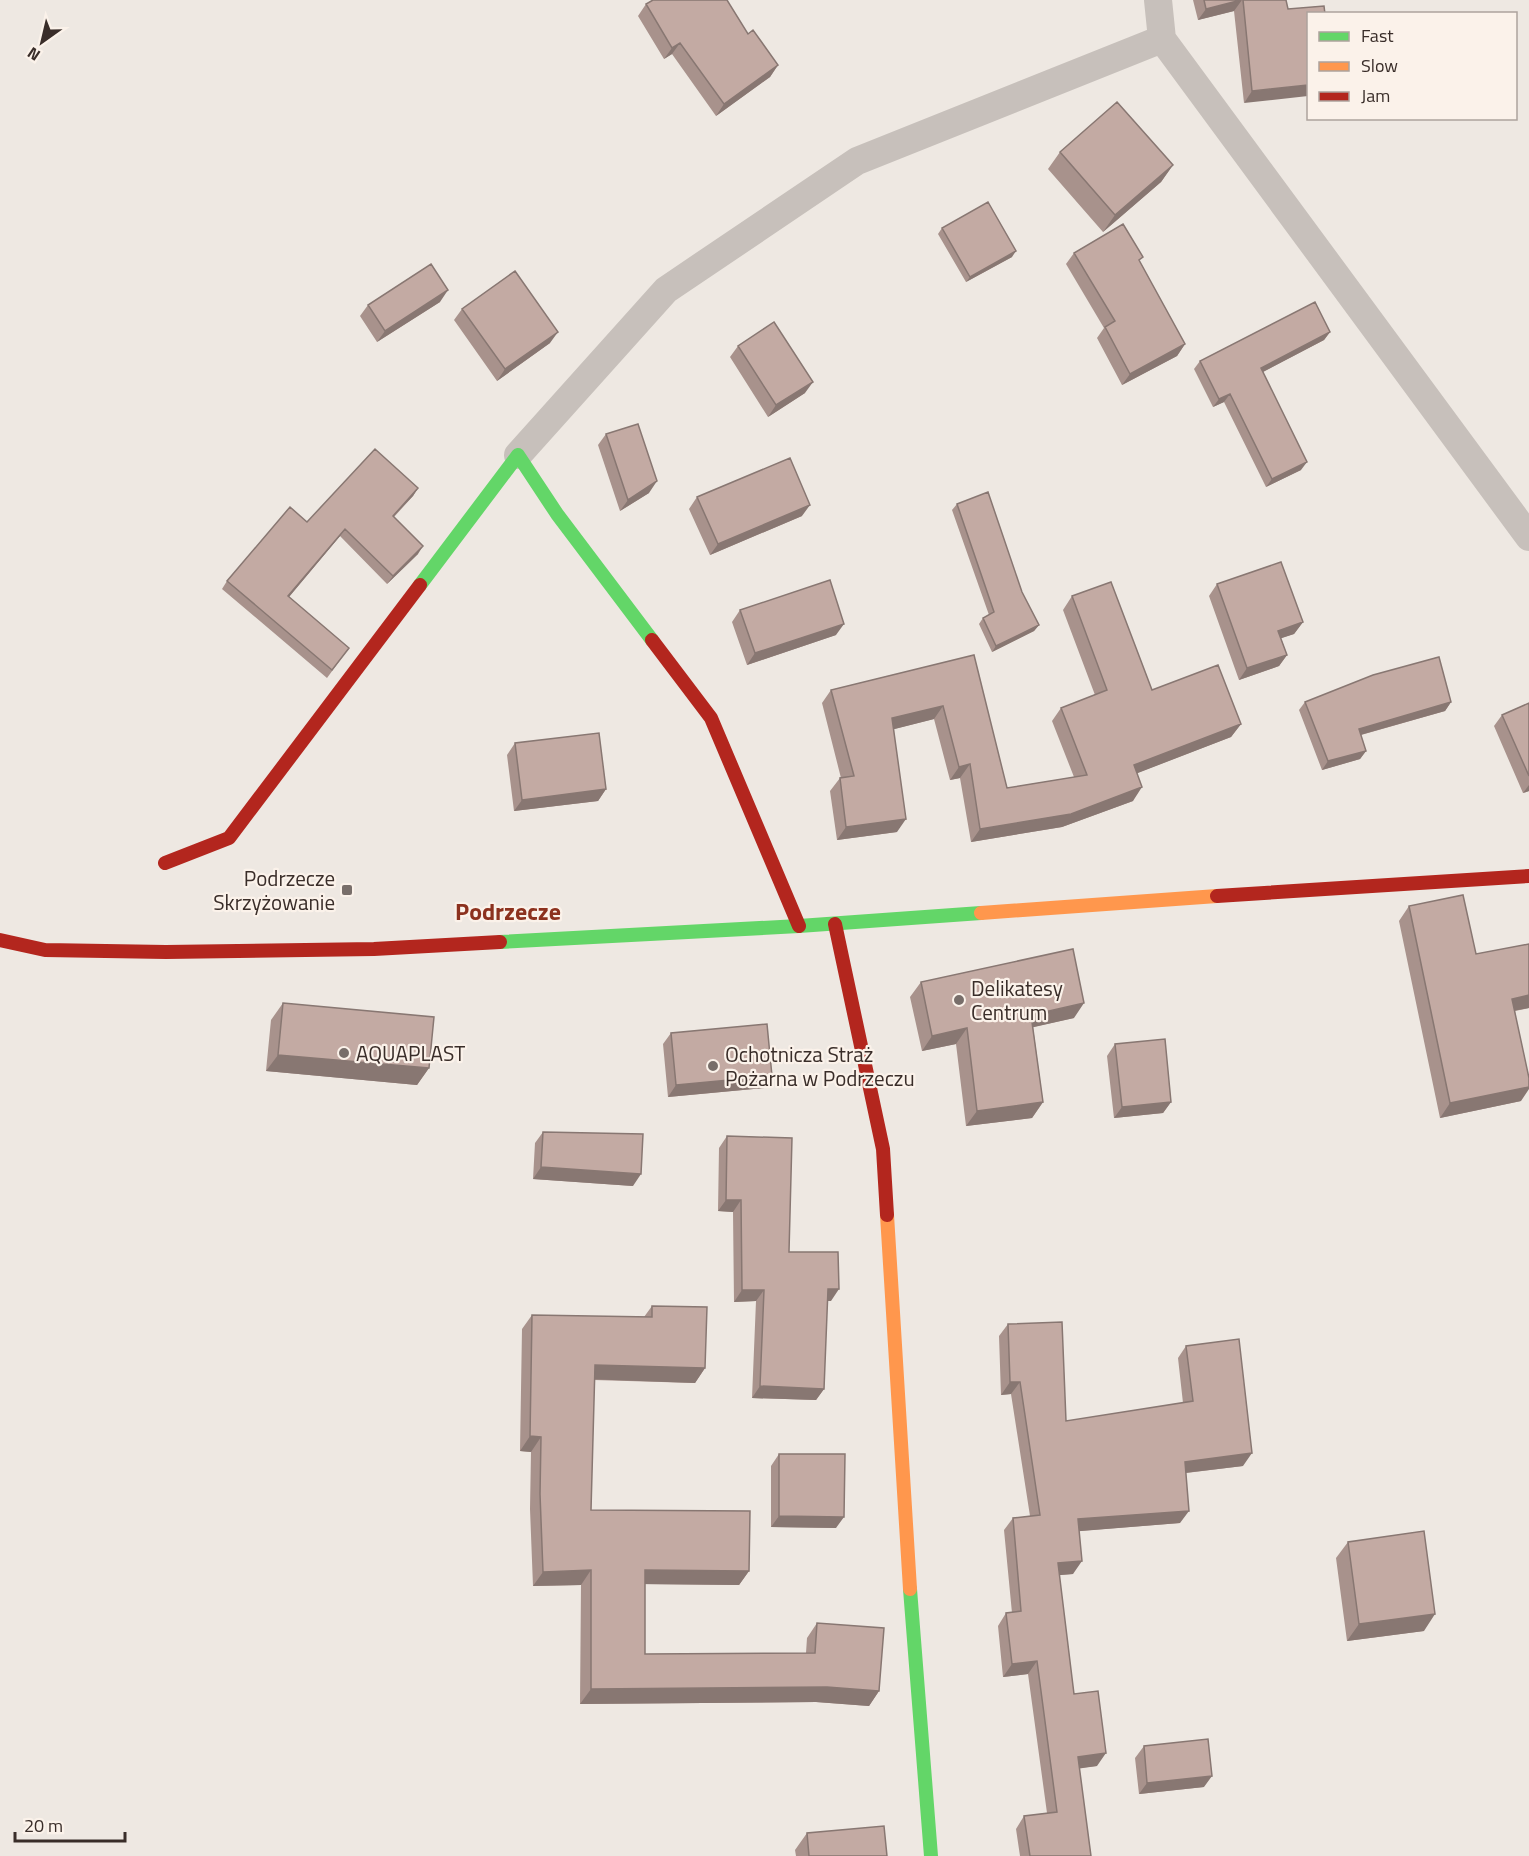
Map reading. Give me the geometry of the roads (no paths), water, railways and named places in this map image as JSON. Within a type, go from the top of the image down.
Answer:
[{"type":"street","points":[[1158,0],[1162,39],[1529,537]]},
{"type":"street","points":[[165,863],[229,838],[518,455],[666,290],[857,161],[1162,39]]},
{"type":"street","points":[[518,455],[558,514],[711,718],[799,926]]},
{"type":"street","points":[[0,940],[45,950],[166,952],[374,949],[836,924],[1234,894],[1529,876]]},
{"type":"street","points":[[836,924],[883,1149],[908,1567],[931,1856]]},
{"type":"street","points":[[22,956],[45,950]]},
{"type":"place","name":"Podrzecze Skrzyżowanie","points":[[347,890]]},
{"type":"place","name":"Delikatesy Centrum","points":[[959,1000]]},
{"type":"place","name":"AQUAPLAST","points":[[344,1053]]},
{"type":"place","name":"Ochotnicza Straż Pożarna w Podrzeczu","points":[[713,1066]]},
{"type":"district","name":"Podrzecze","points":[[508,911]]}]
